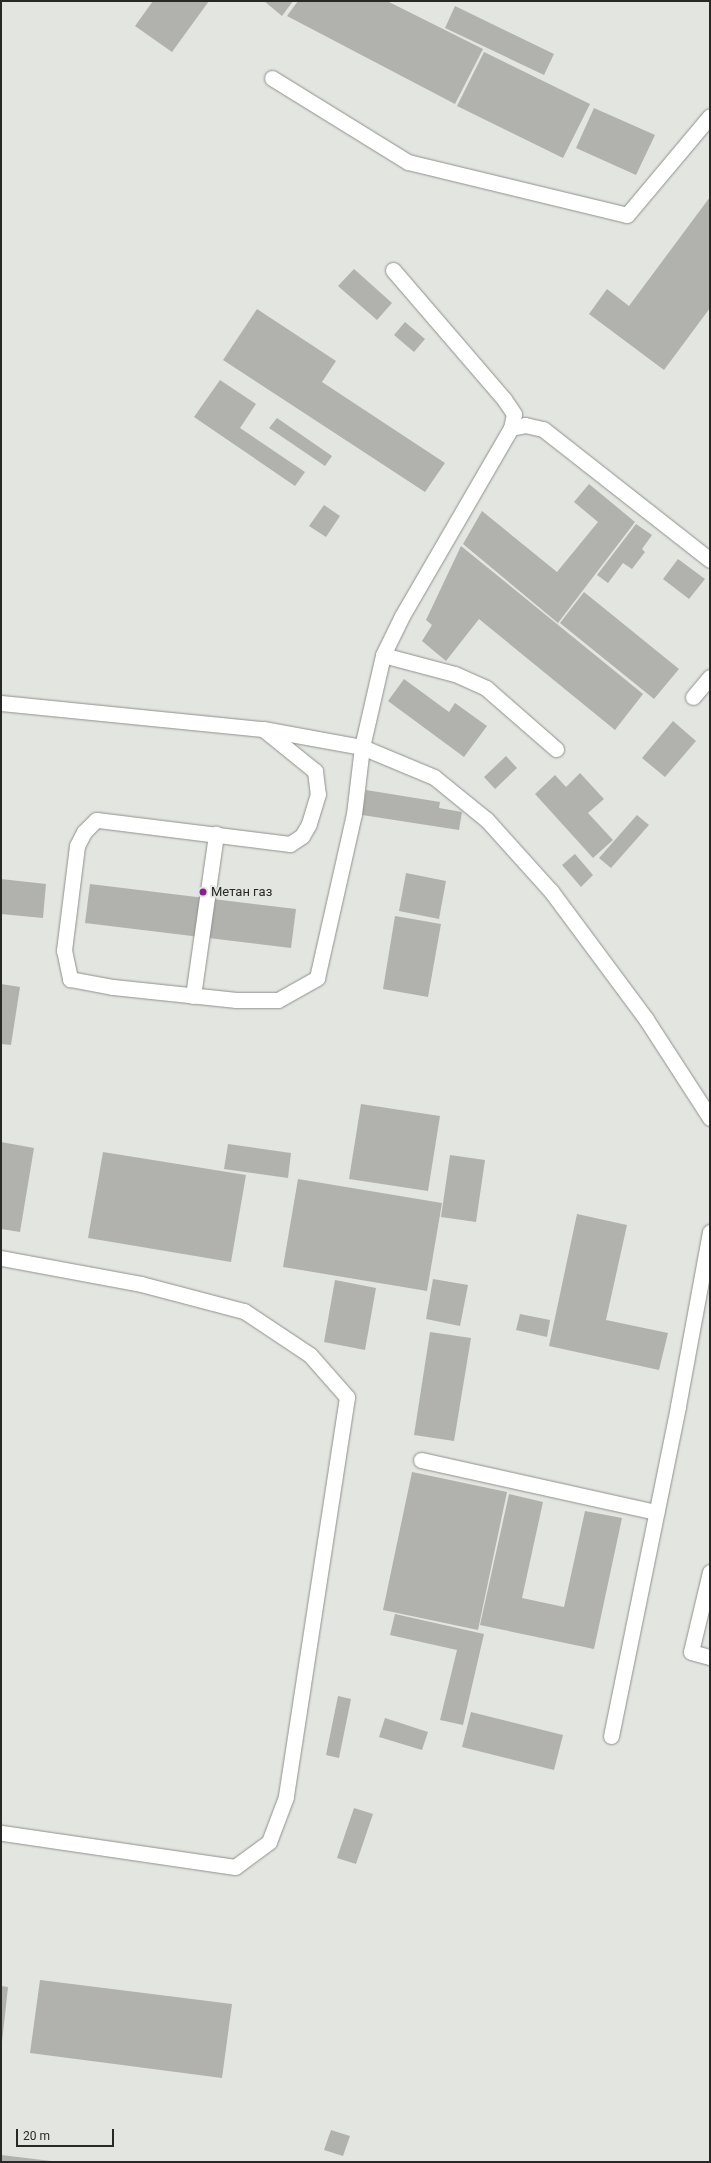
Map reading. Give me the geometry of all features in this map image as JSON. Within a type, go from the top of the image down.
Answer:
[{"type":"lane","points":[[272,78],[408,162],[627,215],[710,116]]},
{"type":"lane","points":[[263,728],[315,770],[318,794],[309,824],[302,836],[290,844],[96,820],[84,832],[77,846],[64,950],[70,979],[193,996],[236,1000],[278,1000],[317,978],[354,814],[362,748],[384,655],[402,616],[511,428],[514,414],[504,399],[393,270]]},
{"type":"lane","points":[[511,428],[525,425],[543,429],[710,560]]},
{"type":"lane","points":[[384,655],[455,674],[486,688],[556,749]]},
{"type":"lane","points":[[693,697],[710,677]]},
{"type":"lane","points":[[1,703],[263,728],[362,748],[434,777],[487,820],[565,910],[646,1019],[710,1118]]},
{"type":"lane","points":[[193,996],[216,834]]},
{"type":"lane","points":[[611,1736],[710,1232]]},
{"type":"lane","points":[[1,1258],[141,1284],[244,1311],[310,1355],[347,1397],[286,1798],[269,1842],[235,1867],[1,1833]]},
{"type":"lane","points":[[421,1460],[656,1512]]},
{"type":"lane","points":[[710,1572],[691,1652],[710,1657]]},
{"type":"building","points":[[153,1],[209,1],[172,52],[135,26]]},
{"type":"building","points":[[264,1],[293,1],[282,16]]},
{"type":"building","points":[[298,1],[387,1],[483,49],[455,104],[287,16]]},
{"type":"building","points":[[455,6],[554,54],[544,75],[445,28]]},
{"type":"building","points":[[484,52],[590,104],[563,158],[457,106]]},
{"type":"building","points":[[594,108],[655,135],[636,175],[576,148]]},
{"type":"building","points":[[710,197],[710,308],[664,370],[589,314],[607,289],[629,306]]},
{"type":"building","points":[[354,269],[392,303],[377,320],[338,286]]},
{"type":"building","points":[[257,309],[336,361],[322,382],[445,463],[425,492],[223,360]]},
{"type":"building","points":[[405,322],[425,339],[414,352],[394,335]]},
{"type":"building","points":[[220,380],[256,404],[240,428],[305,472],[295,486],[194,417]]},
{"type":"building","points":[[277,418],[332,456],[325,466],[269,428]]},
{"type":"building","points":[[589,484],[635,522],[558,623],[463,544],[482,511],[557,572],[598,522],[574,502]]},
{"type":"building","points":[[324,505],[340,516],[326,537],[309,526]]},
{"type":"building","points":[[636,524],[652,535],[642,549],[645,552],[632,569],[623,563],[608,583],[597,575]]},
{"type":"building","points":[[461,546],[643,694],[615,730],[479,619],[446,661],[422,641],[432,625],[426,620]]},
{"type":"building","points":[[678,559],[705,579],[689,599],[663,579]]},
{"type":"building","points":[[584,592],[679,669],[654,699],[560,623]]},
{"type":"building","points":[[404,679],[449,712],[455,703],[487,726],[464,757],[388,701]]},
{"type":"building","points":[[673,721],[696,741],[665,777],[642,758]]},
{"type":"building","points":[[506,756],[517,768],[495,789],[484,777]]},
{"type":"building","points":[[580,773],[604,799],[588,813],[613,840],[593,858],[535,794],[555,775],[566,787]]},
{"type":"building","points":[[366,790],[440,802],[439,808],[462,812],[459,830],[362,815]]},
{"type":"building","points":[[637,815],[649,825],[611,868],[599,858]]},
{"type":"building","points":[[575,854],[593,875],[581,887],[562,865]]},
{"type":"building","points":[[406,873],[446,881],[439,919],[399,911]]},
{"type":"building","points":[[1,879],[46,884],[43,918],[1,914]]},
{"type":"building","points":[[90,884],[296,909],[291,948],[85,923]]},
{"type":"building","points":[[395,916],[441,924],[428,997],[383,989]]},
{"type":"building","points":[[1,984],[20,987],[11,1045],[1,1044]]},
{"type":"building","points":[[361,1104],[440,1116],[428,1191],[349,1179]]},
{"type":"building","points":[[1,1142],[34,1148],[20,1232],[1,1229]]},
{"type":"building","points":[[228,1144],[291,1153],[288,1178],[224,1169]]},
{"type":"building","points":[[103,1152],[246,1175],[231,1262],[88,1238]]},
{"type":"building","points":[[450,1155],[485,1160],[476,1222],[441,1217]]},
{"type":"building","points":[[298,1179],[442,1203],[427,1291],[283,1267]]},
{"type":"building","points":[[577,1214],[627,1225],[606,1320],[668,1333],[659,1370],[549,1346]]},
{"type":"building","points":[[433,1279],[468,1285],[460,1326],[426,1319]]},
{"type":"building","points":[[335,1280],[376,1288],[365,1350],[324,1342]]},
{"type":"building","points":[[520,1314],[550,1320],[547,1337],[516,1330]]},
{"type":"building","points":[[430,1332],[471,1338],[454,1441],[414,1435]]},
{"type":"building","points":[[412,1472],[507,1492],[478,1630],[383,1610]]},
{"type":"building","points":[[509,1494],[543,1502],[522,1598],[564,1607],[585,1511],[622,1518],[594,1649],[480,1625]]},
{"type":"building","points":[[395,1614],[484,1634],[463,1725],[440,1720],[457,1650],[390,1635]]},
{"type":"building","points":[[338,1696],[351,1699],[339,1758],[326,1755]]},
{"type":"building","points":[[471,1712],[563,1735],[554,1770],[462,1747]]},
{"type":"building","points":[[385,1718],[428,1732],[422,1750],[379,1737]]},
{"type":"building","points":[[354,1808],[373,1814],[356,1864],[337,1858]]},
{"type":"building","points":[[40,1980],[232,2004],[222,2078],[30,2053]]},
{"type":"building","points":[[1,1986],[8,1987],[2,2042],[1,2042]]},
{"type":"building","points":[[331,2130],[350,2136],[343,2156],[324,2150]]},
{"type":"building","points":[[1,2155],[51,2161],[51,2162],[1,2162]]},
{"type":"place","name":"Метан газ","points":[[203,892]]}]
